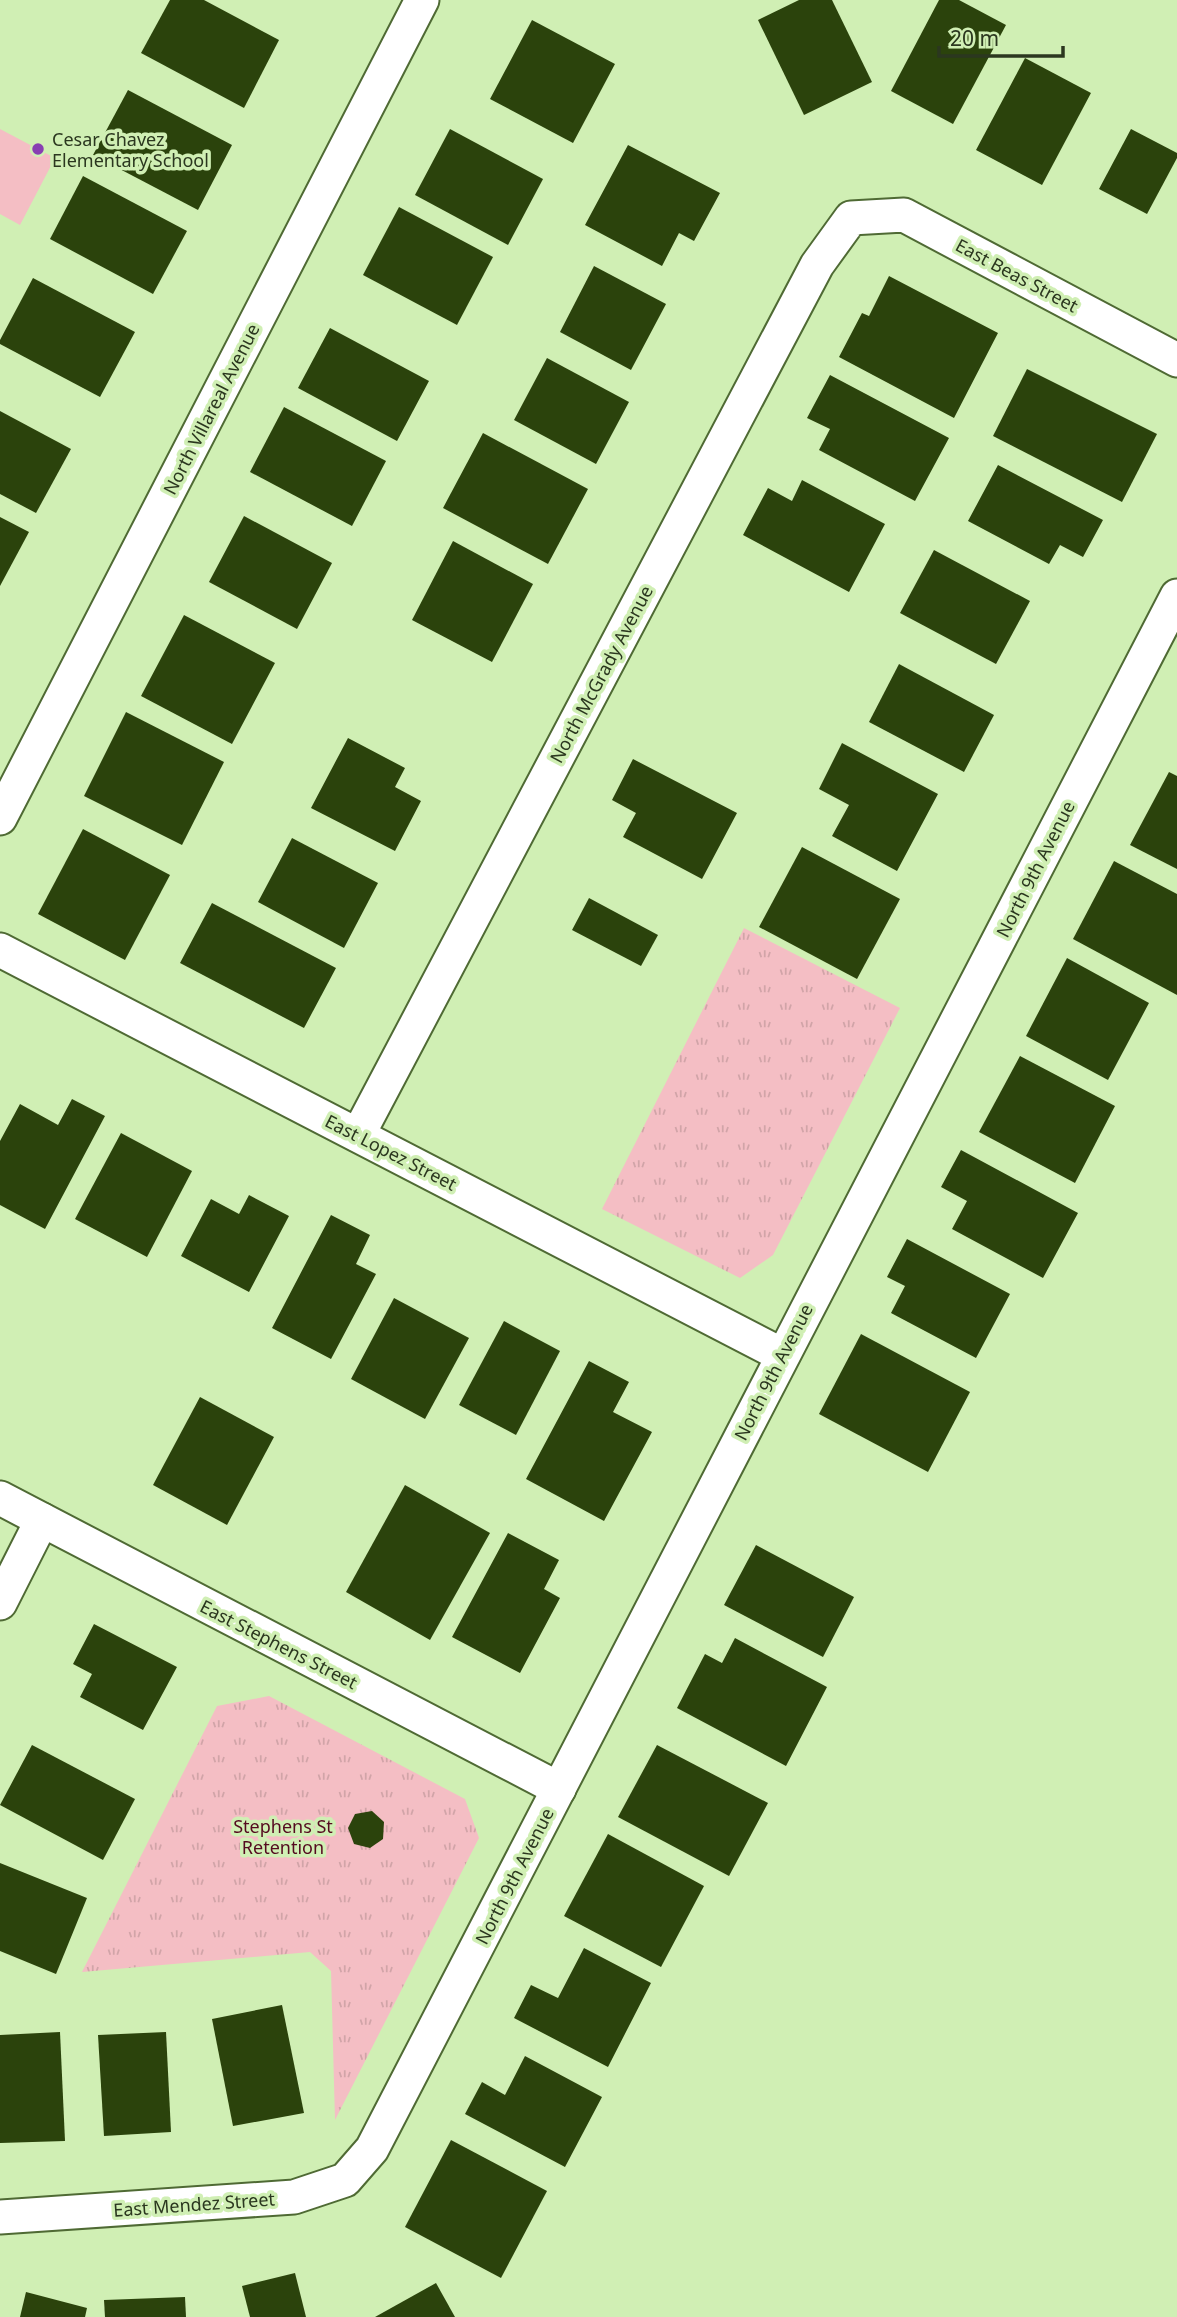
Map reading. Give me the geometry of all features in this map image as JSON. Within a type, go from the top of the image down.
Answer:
[{"type":"street","name":"North Villareal Avenue","points":[[0,818],[422,0]]},
{"type":"street","name":"East Beas Street","points":[[851,218],[904,215],[1177,360]]},
{"type":"street","name":"North McGrady Avenue","points":[[358,1135],[817,265],[851,218]]},
{"type":"street","name":"North 9th Avenue","points":[[372,2149],[1177,596]]},
{"type":"street","name":"East Lopez Street","points":[[0,950],[782,1355]]},
{"type":"street","name":"East Stephens Street","points":[[0,1499],[559,1789]]},
{"type":"street","points":[[0,1603],[42,1520]]},
{"type":"street","name":"East Mendez Street","points":[[0,2217],[294,2197],[345,2180],[372,2149]]},
{"type":"green space","points":[[0,129],[55,158],[20,225],[0,214]]},
{"type":"green space","points":[[744,928],[900,1008],[773,1255],[740,1278],[602,1209]]},
{"type":"green space","name":"Stephens St Retention","points":[[269,1696],[465,1799],[479,1838],[335,2120],[331,1971],[310,1952],[82,1972],[217,1706]]},
{"type":"building","points":[[170,0],[204,0],[279,40],[244,108],[141,53]]},
{"type":"building","points":[[799,0],[832,0],[872,82],[804,115],[758,20]]},
{"type":"building","points":[[939,0],[959,0],[1006,25],[953,124],[891,91]]},
{"type":"building","points":[[532,20],[615,64],[573,143],[490,99]]},
{"type":"building","points":[[1025,58],[1091,93],[1042,185],[976,150]]},
{"type":"building","points":[[128,90],[232,145],[198,210],[93,155]]},
{"type":"building","points":[[450,129],[543,179],[508,245],[415,195]]},
{"type":"building","points":[[1131,129],[1177,153],[1177,158],[1147,214],[1099,189]]},
{"type":"building","points":[[628,145],[720,193],[694,241],[679,233],[662,266],[585,225]]},
{"type":"building","points":[[83,176],[187,231],[153,294],[50,239]]},
{"type":"building","points":[[399,207],[493,257],[457,325],[363,275]]},
{"type":"building","points":[[594,266],[666,304],[631,370],[560,332]]},
{"type":"building","points":[[889,276],[998,333],[954,418],[839,357],[862,313],[869,316]]},
{"type":"building","points":[[33,278],[135,332],[100,397],[0,344]]},
{"type":"building","points":[[330,328],[429,381],[397,441],[298,388]]},
{"type":"building","points":[[547,358],[629,402],[596,464],[514,420]]},
{"type":"building","points":[[1027,369],[1157,434],[1122,502],[993,436]]},
{"type":"building","points":[[830,375],[949,438],[915,501],[819,450],[830,429],[807,418]]},
{"type":"building","points":[[284,407],[386,461],[352,526],[250,472]]},
{"type":"building","points":[[0,411],[71,449],[36,513],[0,494]]},
{"type":"building","points":[[483,433],[588,489],[548,564],[443,508]]},
{"type":"building","points":[[998,465],[1103,520],[1083,557],[1060,545],[1049,564],[968,521]]},
{"type":"building","points":[[802,480],[885,524],[849,592],[743,535],[768,488],[792,501]]},
{"type":"building","points":[[244,516],[332,563],[297,629],[209,582]]},
{"type":"building","points":[[0,517],[29,532],[0,586]]},
{"type":"building","points":[[453,541],[533,584],[492,662],[412,620]]},
{"type":"building","points":[[934,550],[1030,601],[996,664],[900,613]]},
{"type":"building","points":[[184,615],[275,663],[232,744],[141,696]]},
{"type":"building","points":[[899,664],[994,715],[964,772],[869,722]]},
{"type":"building","points":[[126,712],[224,762],[182,845],[84,796]]},
{"type":"building","points":[[348,738],[405,768],[395,787],[421,801],[395,851],[311,808]]},
{"type":"building","points":[[842,743],[938,794],[897,871],[832,836],[849,805],[819,789]]},
{"type":"building","points":[[633,759],[737,813],[702,879],[623,837],[636,813],[612,800]]},
{"type":"building","points":[[1169,772],[1177,776],[1177,869],[1130,845]]},
{"type":"building","points":[[83,829],[170,875],[125,960],[38,914]]},
{"type":"building","points":[[292,838],[378,883],[344,948],[258,902]]},
{"type":"building","points":[[802,847],[900,899],[857,979],[759,927]]},
{"type":"building","points":[[1114,861],[1177,894],[1177,995],[1073,939]]},
{"type":"building","points":[[589,898],[658,935],[641,966],[572,930]]},
{"type":"building","points":[[212,903],[336,968],[304,1028],[180,963]]},
{"type":"building","points":[[1067,958],[1149,1003],[1108,1080],[1026,1036]]},
{"type":"building","points":[[1020,1056],[1115,1106],[1075,1183],[979,1132]]},
{"type":"building","points":[[72,1099],[105,1116],[45,1229],[0,1205],[0,1141],[20,1104],[58,1125]]},
{"type":"building","points":[[121,1133],[192,1171],[147,1257],[75,1219]]},
{"type":"building","points":[[961,1150],[1078,1213],[1043,1278],[952,1229],[967,1201],[941,1187]]},
{"type":"building","points":[[249,1195],[289,1216],[249,1292],[181,1256],[211,1199],[239,1214]]},
{"type":"building","points":[[331,1215],[370,1235],[356,1264],[376,1274],[331,1359],[272,1328]]},
{"type":"building","points":[[907,1239],[1010,1294],[976,1358],[891,1313],[905,1286],[887,1277]]},
{"type":"building","points":[[394,1298],[469,1338],[425,1419],[351,1379]]},
{"type":"building","points":[[504,1321],[560,1351],[516,1435],[459,1405]]},
{"type":"building","points":[[861,1334],[970,1392],[928,1472],[819,1414]]},
{"type":"building","points":[[589,1361],[629,1382],[613,1412],[652,1432],[604,1521],[526,1479]]},
{"type":"building","points":[[200,1397],[274,1437],[227,1525],[153,1485]]},
{"type":"building","points":[[405,1485],[490,1533],[430,1640],[346,1592]]},
{"type":"building","points":[[508,1533],[559,1560],[544,1589],[560,1598],[520,1673],[452,1637]]},
{"type":"building","points":[[756,1545],[854,1597],[823,1657],[724,1605]]},
{"type":"building","points":[[94,1624],[177,1667],[143,1730],[80,1697],[92,1674],[73,1664]]},
{"type":"building","points":[[735,1638],[827,1687],[786,1766],[677,1708],[705,1654],[722,1663]]},
{"type":"building","points":[[32,1745],[135,1799],[103,1860],[0,1805]]},
{"type":"building","points":[[657,1745],[768,1803],[729,1876],[618,1817]]},
{"type":"building","points":[[372,1811],[384,1822],[383,1839],[370,1848],[354,1844],[348,1828],[355,1814]]},
{"type":"building","points":[[608,1834],[704,1886],[661,1967],[564,1916]]},
{"type":"building","points":[[0,1863],[87,1898],[56,1974],[0,1951]]},
{"type":"building","points":[[584,1948],[651,1983],[608,2067],[514,2018],[531,1985],[558,1998]]},
{"type":"building","points":[[282,2005],[304,2113],[233,2126],[212,2019]]},
{"type":"building","points":[[60,2032],[65,2141],[0,2143],[0,2035]]},
{"type":"building","points":[[166,2032],[171,2132],[104,2136],[98,2035]]},
{"type":"building","points":[[525,2056],[602,2097],[565,2167],[465,2114],[482,2082],[505,2095]]},
{"type":"building","points":[[451,2140],[547,2191],[501,2278],[405,2227]]},
{"type":"building","points":[[295,2273],[306,2317],[250,2317],[242,2286]]},
{"type":"building","points":[[436,2283],[455,2317],[375,2317]]},
{"type":"building","points":[[26,2292],[87,2308],[85,2317],[20,2317]]},
{"type":"building","points":[[185,2297],[186,2317],[105,2317],[104,2300]]},
{"type":"place","name":"Cesar Chavez Elementary School","points":[[38,149]]}]
